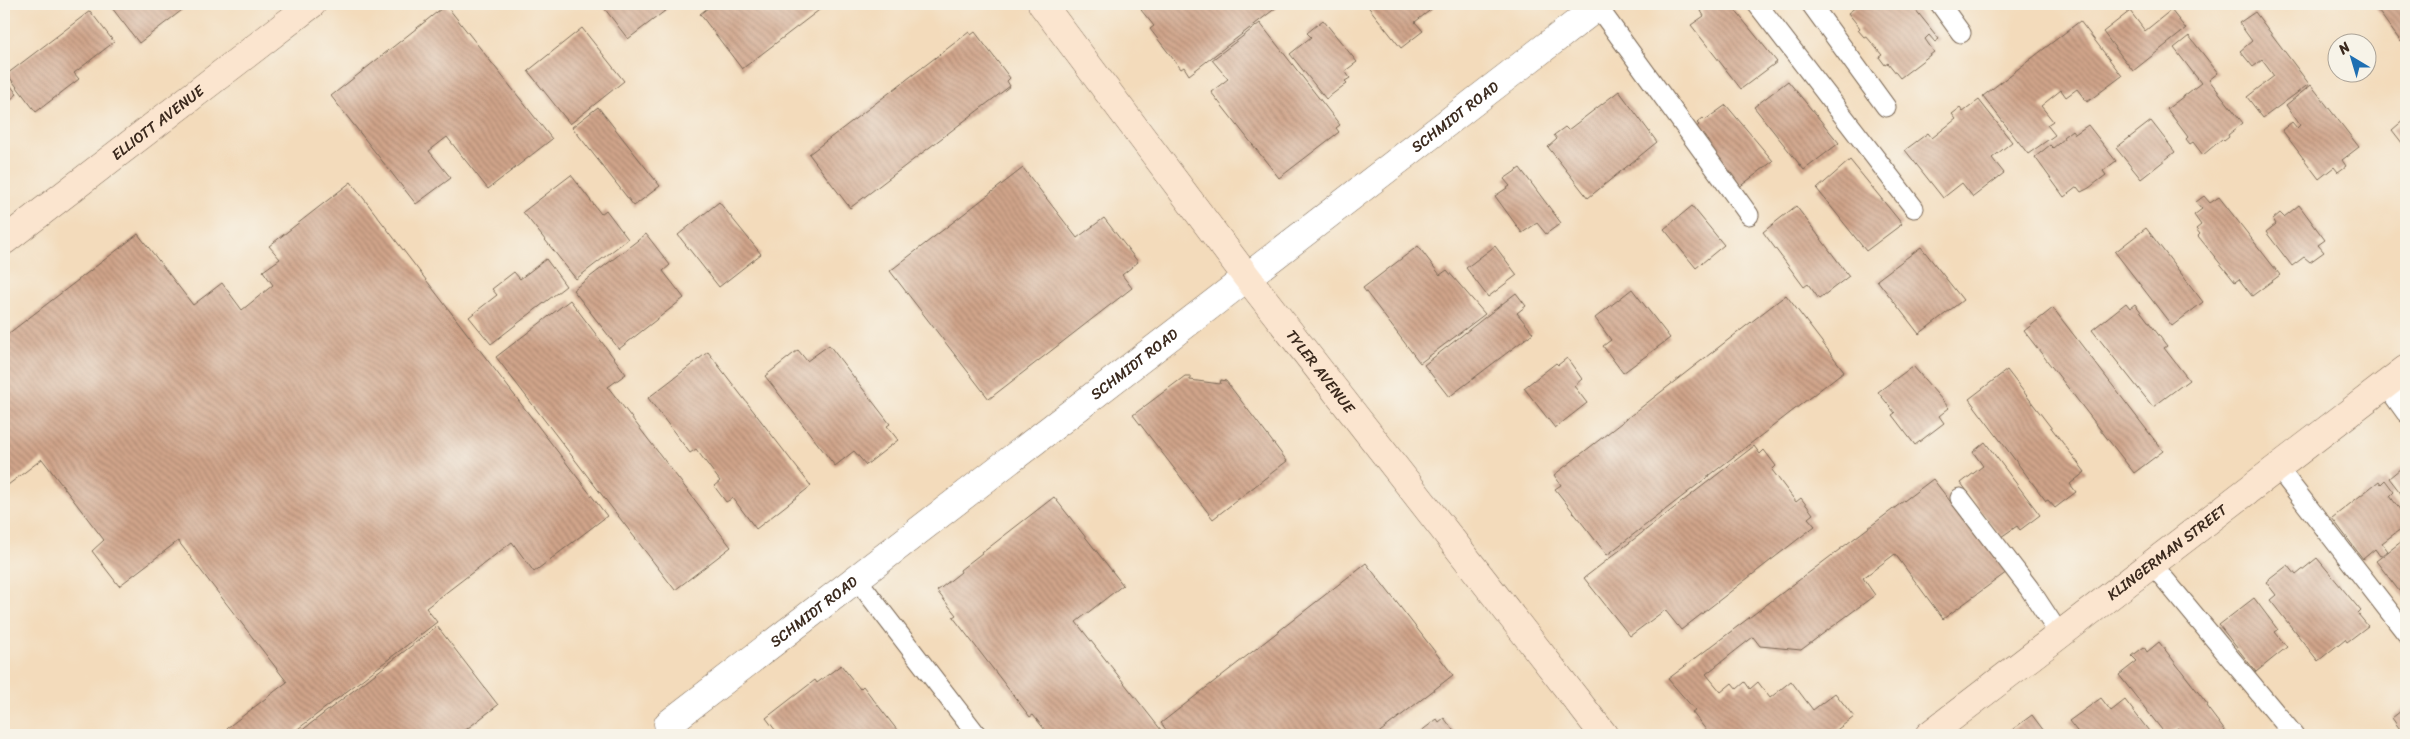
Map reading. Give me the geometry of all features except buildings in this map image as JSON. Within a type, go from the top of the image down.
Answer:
[{"type":"street","name":"ELLIOTT AVENUE","points":[[4,241],[312,4]]},
{"type":"street","name":"TYLER AVENUE","points":[[1042,4],[1246,276],[1604,735]]},
{"type":"street","name":"SCHMIDT ROAD","points":[[668,724],[1599,5]]},
{"type":"street","name":"KLINGERMAN STREET","points":[[1929,735],[2396,377]]},
{"type":"lane","points":[[1757,4],[1914,208]]},
{"type":"lane","points":[[1811,4],[1886,107]]},
{"type":"lane","points":[[1940,4],[1961,33]]},
{"type":"lane","points":[[1599,5],[1749,215]]},
{"type":"lane","points":[[2396,377],[2406,413]]},
{"type":"lane","points":[[2278,468],[2406,632]]},
{"type":"lane","points":[[1960,498],[2029,588],[2060,635]]},
{"type":"lane","points":[[2152,564],[2294,735]]},
{"type":"lane","points":[[856,578],[977,735]]}]
